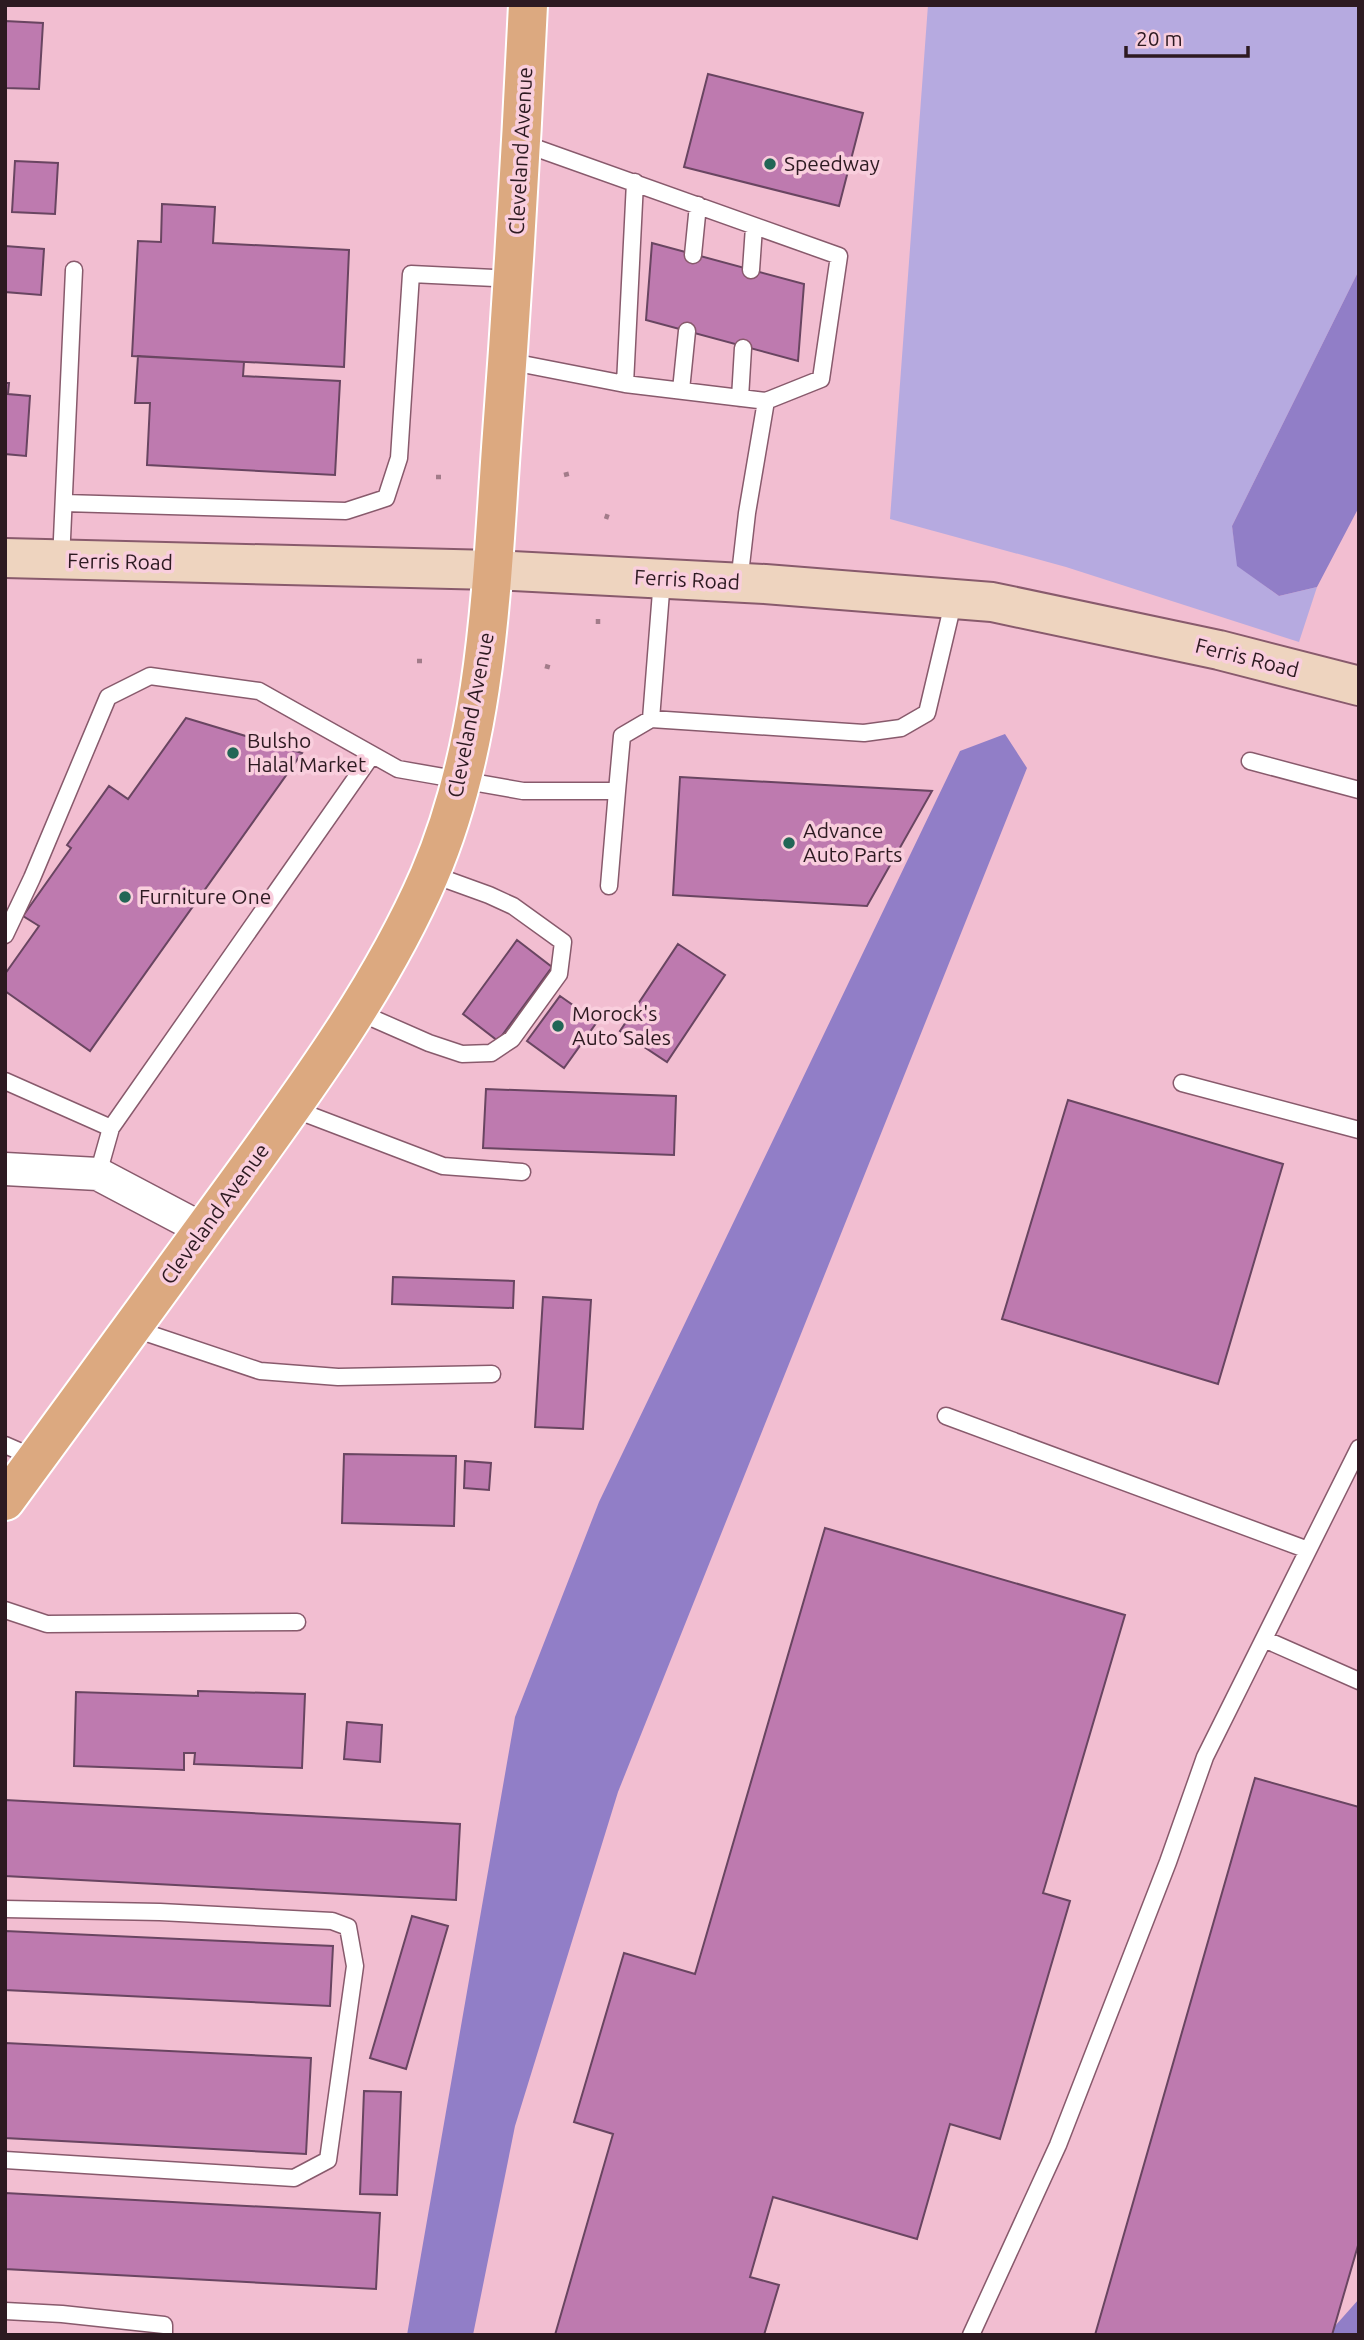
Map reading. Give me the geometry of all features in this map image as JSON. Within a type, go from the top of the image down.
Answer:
[{"type":"main road","name":"Cleveland Avenue","points":[[5,1501],[21,1452],[132,1328],[291,1108],[356,1011],[398,940],[430,873],[463,781],[484,671],[493,570],[522,143],[528,5]]},
{"type":"main road","name":"Ferris Road","points":[[5,558],[493,570],[739,583],[992,602],[1156,636],[1359,686]]},
{"type":"street","points":[[5,1169],[98,1174],[204,1230]]},
{"type":"lane","points":[[508,361],[625,384],[766,401],[821,379],[839,256],[522,143]]},
{"type":"lane","points":[[625,384],[635,183]]},
{"type":"lane","points":[[693,254],[698,205]]},
{"type":"lane","points":[[751,270],[754,227]]},
{"type":"lane","points":[[61,561],[74,270]]},
{"type":"lane","points":[[64,502],[346,511],[386,498],[399,458],[411,274],[513,279]]},
{"type":"lane","points":[[681,390],[687,331]]},
{"type":"lane","points":[[740,398],[744,348]]},
{"type":"lane","points":[[739,583],[747,513],[766,401]]},
{"type":"lane","points":[[650,719],[662,579]]},
{"type":"lane","points":[[609,886],[622,736],[650,719],[864,733],[901,728],[927,713],[954,599]]},
{"type":"lane","points":[[5,935],[32,878],[107,697],[150,676],[260,691],[398,769],[523,791],[617,791]]},
{"type":"lane","points":[[98,1174],[111,1128],[372,755]]},
{"type":"lane","points":[[1250,761],[1359,790]]},
{"type":"lane","points":[[356,1011],[429,1043],[462,1054],[491,1053],[512,1039],[559,974],[563,942],[513,906],[430,873]]},
{"type":"lane","points":[[5,1081],[111,1128]]},
{"type":"lane","points":[[1182,1083],[1359,1130]]},
{"type":"lane","points":[[291,1108],[443,1166],[522,1172]]},
{"type":"lane","points":[[132,1328],[261,1371],[338,1377],[492,1374]]},
{"type":"lane","points":[[946,1416],[1308,1550]]},
{"type":"lane","points":[[971,2335],[1058,2145],[1163,1875],[1205,1757],[1359,1448]]},
{"type":"lane","points":[[5,1610],[47,1624],[297,1622]]},
{"type":"lane","points":[[1264,1639],[1359,1681]]},
{"type":"lane","points":[[5,1909],[160,1912],[331,1920],[348,1927],[355,1966],[328,2160],[294,2178],[5,2160]]},
{"type":"lane","points":[[5,2311],[164,2325],[164,2335]]},
{"type":"path","points":[[564,475],[572,473]]},
{"type":"path","points":[[436,477],[443,477]]},
{"type":"path","points":[[598,619],[598,627]]},
{"type":"path","points":[[417,661],[424,661]]},
{"type":"path","points":[[545,666],[552,668]]},
{"type":"shaded area","points":[[928,5],[1359,5],[1359,270],[1232,526],[1238,566],[1279,596],[1317,587],[1299,642],[1066,567],[890,519]]},
{"type":"shaded area","points":[[1359,270],[1359,507],[1317,587],[1279,596],[1237,566],[1232,526]]},
{"type":"shaded area","points":[[1005,734],[1027,768],[618,1792],[515,2126],[473,2335],[407,2335],[515,1717],[599,1502],[960,751]]},
{"type":"shaded area","points":[[1359,2299],[1359,2335],[1332,2335],[1335,2326]]},
{"type":"building","points":[[5,21],[43,23],[39,89],[5,88]]},
{"type":"building","points":[[708,74],[863,113],[839,206],[684,167]]},
{"type":"building","points":[[15,161],[58,163],[55,214],[12,212]]},
{"type":"building","points":[[162,204],[215,207],[213,243],[349,250],[344,367],[132,356],[138,241],[161,242]]},
{"type":"building","points":[[652,243],[804,284],[798,361],[646,320]]},
{"type":"building","points":[[5,246],[44,249],[41,295],[5,292]]},
{"type":"building","points":[[138,356],[244,362],[243,376],[340,381],[335,475],[147,465],[150,403],[135,403]]},
{"type":"building","points":[[5,383],[9,383],[8,394],[30,396],[26,456],[5,454]]},
{"type":"building","points":[[186,718],[302,753],[90,1051],[5,991],[5,974],[39,926],[23,916],[71,848],[67,845],[109,786],[128,799]]},
{"type":"building","name":"Advance Auto Parts","points":[[680,777],[932,791],[867,906],[673,895]]},
{"type":"building","points":[[517,940],[552,967],[498,1041],[463,1014]]},
{"type":"building","points":[[678,944],[725,975],[667,1062],[620,1031]]},
{"type":"building","points":[[560,996],[597,1022],[564,1068],[527,1041]]},
{"type":"building","points":[[486,1089],[676,1096],[674,1155],[483,1148]]},
{"type":"building","points":[[1068,1100],[1283,1164],[1218,1384],[1002,1319]]},
{"type":"building","points":[[393,1277],[514,1281],[513,1308],[392,1304]]},
{"type":"building","points":[[543,1297],[591,1300],[583,1429],[535,1427]]},
{"type":"building","points":[[344,1454],[456,1456],[454,1526],[342,1523]]},
{"type":"building","points":[[465,1461],[491,1463],[489,1490],[464,1488]]},
{"type":"building","points":[[825,1528],[1125,1615],[1043,1893],[1070,1901],[1000,2139],[950,2124],[917,2239],[773,2197],[750,2277],[779,2285],[764,2335],[555,2335],[613,2134],[574,2122],[624,1953],[695,1974]]},
{"type":"building","points":[[198,1691],[305,1694],[302,1768],[194,1764],[195,1753],[184,1753],[184,1770],[74,1766],[76,1692],[198,1696]]},
{"type":"building","points":[[347,1722],[382,1725],[380,1762],[344,1759]]},
{"type":"building","points":[[1255,1778],[1359,1807],[1359,2242],[1332,2335],[1095,2335]]},
{"type":"building","points":[[5,1800],[460,1824],[456,1900],[5,1876]]},
{"type":"building","points":[[412,1916],[448,1926],[406,2069],[370,2058]]},
{"type":"building","points":[[5,1931],[333,1946],[330,2006],[5,1990]]},
{"type":"building","points":[[5,2043],[311,2058],[306,2154],[5,2138]]},
{"type":"building","points":[[364,2091],[401,2092],[397,2195],[360,2194]]},
{"type":"building","points":[[5,2193],[380,2213],[376,2289],[5,2269]]},
{"type":"place","name":"Speedway","points":[[770,164]]},
{"type":"place","name":"Bulsho Halal Market","points":[[233,753]]},
{"type":"place","name":"Advance Auto Parts","points":[[789,843]]},
{"type":"place","name":"Furniture One","points":[[125,897]]},
{"type":"place","name":"Morock's Auto Sales","points":[[558,1026]]}]
